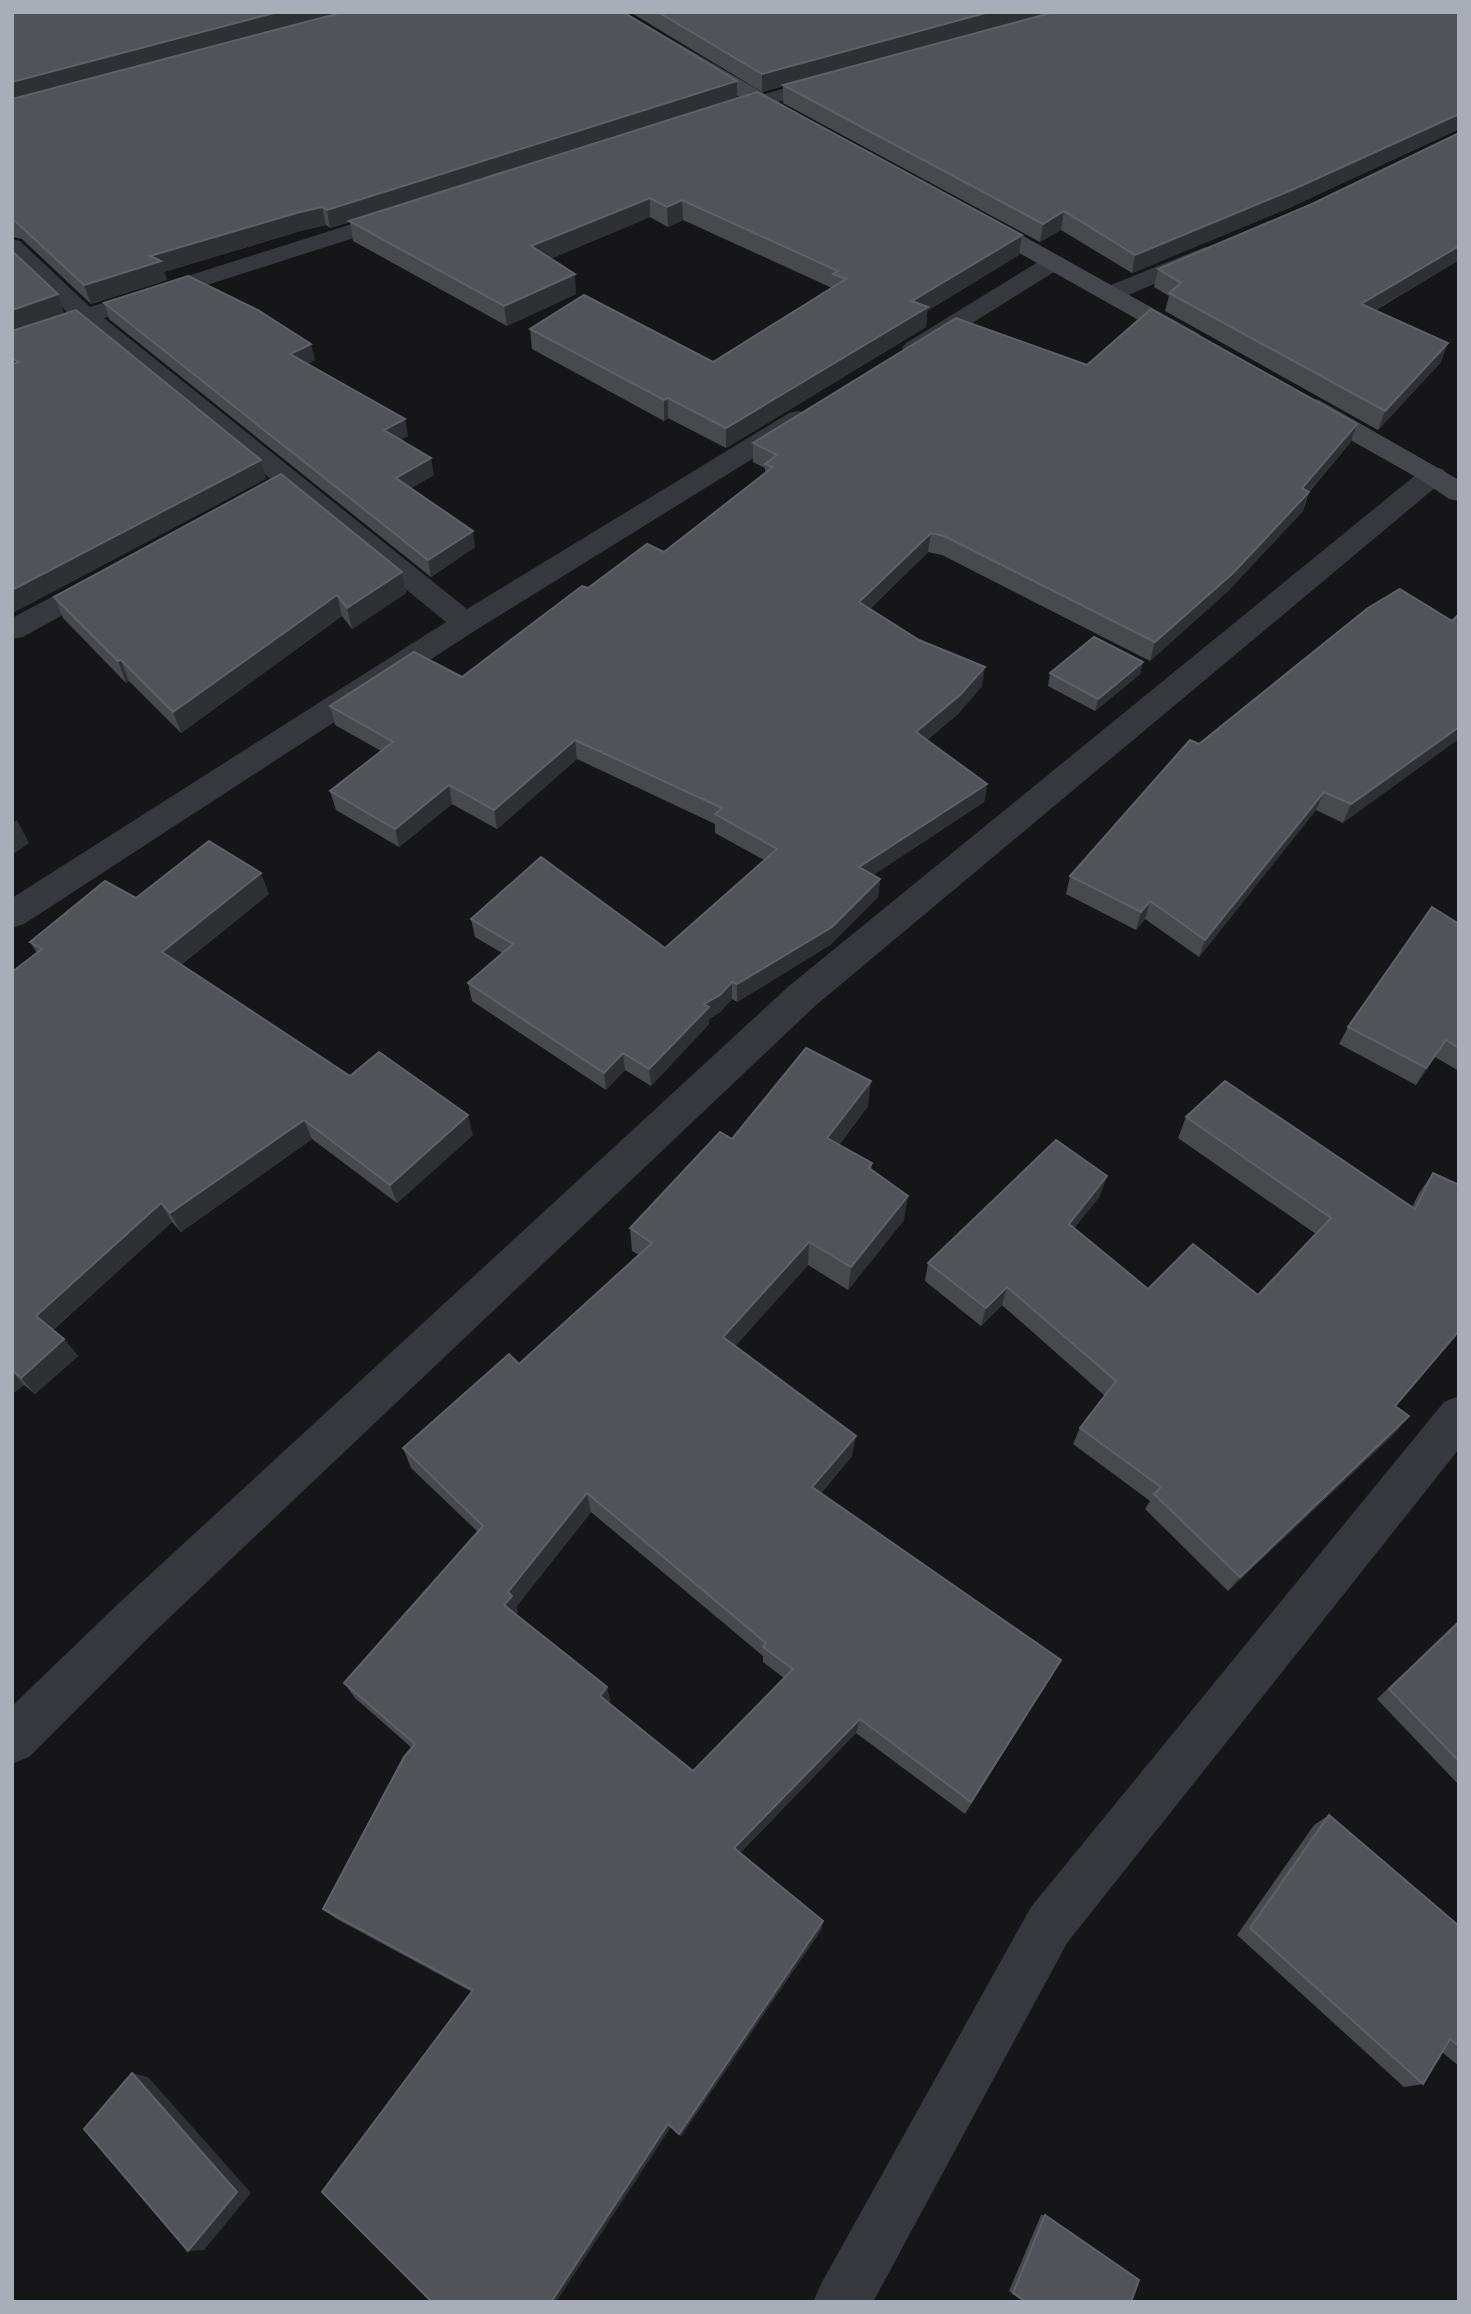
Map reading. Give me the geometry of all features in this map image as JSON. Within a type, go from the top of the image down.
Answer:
[{"type":"street","points":[[610,12],[758,101],[818,133]]},
{"type":"street","points":[[693,122],[850,76]]},
{"type":"street","points":[[12,343],[86,316],[429,206]]},
{"type":"street","points":[[959,211],[1206,348]]},
{"type":"street","points":[[12,246],[86,316],[277,486],[466,623]]},
{"type":"street","points":[[1110,294],[1223,247]]},
{"type":"street","points":[[889,363],[1054,262]]},
{"type":"street","points":[[12,1740],[134,1620],[802,996],[1446,484],[1289,395]]},
{"type":"street","points":[[12,915],[466,623],[818,407]]},
{"type":"street","points":[[12,630],[121,572]]},
{"type":"street","points":[[842,2302],[1049,1925],[1459,1416]]},
{"type":"building","points":[[12,12],[278,12],[12,82]]},
{"type":"building","points":[[344,12],[623,12],[737,81],[327,210],[322,207],[300,212],[150,256],[161,261],[84,285],[12,220],[12,99]]},
{"type":"building","points":[[658,12],[989,12],[762,74]]},
{"type":"building","points":[[1054,12],[1459,12],[1459,114],[1294,189],[1135,255],[1064,211],[1043,224],[783,85]]},
{"type":"building","points":[[757,92],[1022,235],[912,301],[928,307],[726,428],[668,398],[664,400],[530,329],[584,295],[713,362],[846,279],[833,274],[838,271],[682,200],[667,207],[650,198],[531,246],[575,274],[504,306],[349,221]]},
{"type":"building","points":[[1459,133],[1459,246],[1361,304],[1448,343],[1385,411],[1169,293],[1181,283],[1158,269],[1312,204]]},
{"type":"building","points":[[12,251],[58,294],[12,310]]},
{"type":"building","points":[[188,276],[258,310],[311,344],[290,354],[405,419],[384,430],[431,458],[396,478],[473,531],[428,560],[104,303]]},
{"type":"building","points":[[1151,309],[1357,424],[1302,488],[1309,492],[1233,573],[1155,642],[944,536],[931,533],[859,602],[919,640],[985,667],[960,695],[916,732],[987,784],[859,867],[880,879],[832,927],[737,984],[732,982],[720,995],[704,1004],[709,1007],[649,1069],[623,1053],[604,1073],[468,983],[513,944],[471,919],[541,857],[665,948],[777,849],[715,814],[722,808],[575,740],[494,810],[449,785],[395,829],[330,791],[393,742],[330,706],[414,652],[462,677],[582,586],[588,588],[647,544],[664,552],[773,467],[765,464],[777,455],[753,443],[956,318],[1087,365]]},
{"type":"building","points":[[76,310],[261,460],[12,590],[12,364],[19,362],[12,359],[12,331]]},
{"type":"building","points":[[281,474],[402,572],[347,608],[337,595],[173,712],[54,597]]},
{"type":"building","points":[[1400,589],[1452,621],[1459,614],[1459,727],[1351,804],[1324,792],[1205,940],[1150,901],[1141,912],[1070,876],[1190,740],[1199,744],[1368,608]]},
{"type":"building","points":[[1094,637],[1143,662],[1098,699],[1050,673]]},
{"type":"building","points":[[209,841],[261,873],[162,952],[350,1076],[379,1052],[468,1115],[390,1185],[304,1120],[170,1213],[161,1203],[36,1316],[64,1339],[21,1378],[12,1370],[12,972],[42,949],[30,942],[105,881],[136,898]]},
{"type":"building","points":[[1432,907],[1459,924],[1459,1048],[1446,1040],[1426,1068],[1348,1027]]},
{"type":"building","points":[[806,1048],[871,1081],[827,1138],[872,1163],[869,1168],[908,1196],[851,1267],[809,1242],[723,1337],[856,1436],[812,1487],[1061,1660],[971,1802],[860,1719],[734,1848],[823,1921],[679,2134],[668,2124],[551,2302],[432,2302],[322,2192],[473,1990],[323,1909],[404,1757],[415,1744],[344,1683],[483,1526],[403,1448],[509,1354],[519,1364],[652,1243],[630,1228],[720,1132],[732,1139]],"holes":[[[587,1493],[766,1643],[763,1647],[793,1669],[693,1771],[600,1696],[607,1687],[504,1605],[512,1596],[508,1592]]]},
{"type":"building","points":[[1225,1081],[1415,1209],[1433,1173],[1459,1185],[1459,1331],[1395,1406],[1409,1416],[1240,1577],[1154,1494],[1161,1487],[1080,1428],[1116,1381],[1007,1287],[986,1308],[928,1263],[1056,1140],[1107,1176],[1069,1224],[1148,1289],[1193,1244],[1258,1295],[1331,1218],[1186,1117]]},
{"type":"building","points":[[1459,1622],[1459,1761],[1389,1689]]},
{"type":"building","points":[[1329,1815],[1459,1926],[1459,2046],[1450,2039],[1423,2084],[1250,1928]]},
{"type":"building","points":[[132,2073],[237,2192],[188,2251],[84,2129]]},
{"type":"building","points":[[1045,2215],[1139,2280],[1131,2302],[1026,2302],[1013,2293]]}]
